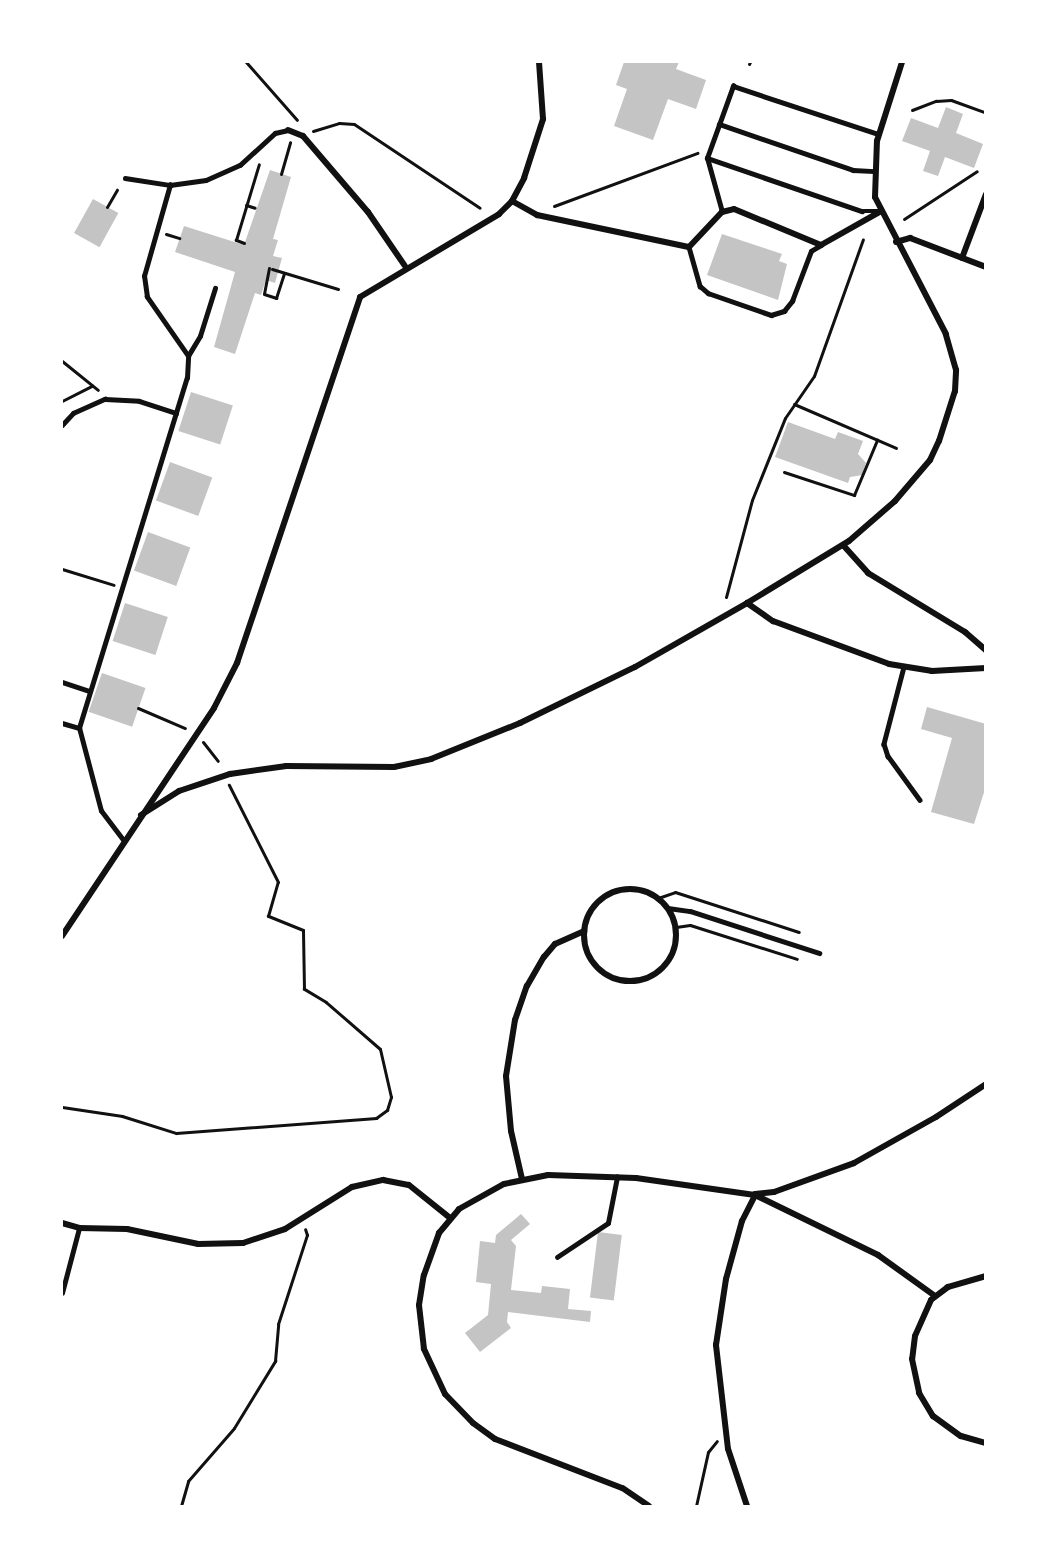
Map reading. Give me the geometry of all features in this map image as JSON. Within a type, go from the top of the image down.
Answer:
[{"type":"street","points":[[62,936],[123,840],[214,708],[237,663],[360,297],[405,266],[499,214],[512,201],[524,178],[543,119],[539,62]]},
{"type":"street","points":[[141,815],[179,791],[239,772],[286,766],[376,769],[431,759],[520,723],[627,670],[747,603],[843,545],[882,515],[930,460],[955,391],[954,354],[946,334],[896,242],[875,197],[874,171],[878,134],[902,62]]},
{"type":"street","points":[[288,130],[303,136],[368,212],[405,266]]},
{"type":"street","points":[[962,258],[986,194]]},
{"type":"street","points":[[512,201],[537,215],[689,247],[722,212],[734,209],[821,245],[881,211]]},
{"type":"street","points":[[896,242],[910,238],[986,267]]},
{"type":"street","points":[[843,545],[868,573],[965,632],[986,650]]},
{"type":"street","points":[[747,603],[784,626],[904,667],[932,671],[986,668]]},
{"type":"street","points":[[632,889],[658,898],[668,908],[676,927],[670,959],[654,975],[633,981],[611,978],[593,963],[584,931],[587,918],[605,896],[632,889]]},
{"type":"street","points":[[522,1179],[511,1131],[506,1076],[515,1020],[527,986],[544,957],[555,944],[584,931]]},
{"type":"street","points":[[649,1506],[622,1488],[495,1439],[472,1423],[445,1394],[424,1349],[418,1305],[428,1260],[450,1218],[490,1191],[522,1179],[548,1175],[617,1177],[755,1194],[774,1192],[854,1163],[986,1084]]},
{"type":"street","points":[[62,1223],[79,1228],[127,1229],[198,1244],[225,1245],[272,1235],[352,1187],[383,1180],[409,1185],[450,1218]]},
{"type":"street","points":[[755,1194],[878,1255],[935,1296]]},
{"type":"street","points":[[747,1506],[728,1449],[716,1345],[726,1279],[742,1221],[755,1194]]},
{"type":"street","points":[[986,1276],[959,1282],[935,1296],[922,1317],[913,1348],[913,1371],[919,1394],[933,1416],[951,1431],[986,1443]]},
{"type":"lane","points":[[722,212],[706,158],[733,86],[878,134]]},
{"type":"lane","points":[[719,124],[853,170],[874,171]]},
{"type":"lane","points":[[125,178],[171,185],[206,180],[240,165],[275,133],[288,130]]},
{"type":"lane","points":[[706,158],[862,211],[881,211]]},
{"type":"lane","points":[[171,185],[144,276],[147,297],[188,356]]},
{"type":"lane","points":[[689,247],[700,286],[708,293],[771,315],[784,311],[792,301],[811,251],[821,245]]},
{"type":"lane","points":[[123,840],[101,811],[79,728],[187,378],[188,356],[200,336],[215,288]]},
{"type":"lane","points":[[62,425],[73,413],[105,399],[139,401],[176,413]]},
{"type":"lane","points":[[904,667],[884,744],[888,756],[920,800]]},
{"type":"lane","points":[[62,682],[89,691]]},
{"type":"lane","points":[[62,723],[79,728]]},
{"type":"lane","points":[[668,908],[690,911],[819,953]]},
{"type":"lane","points":[[557,1257],[608,1223],[617,1177]]},
{"type":"lane","points":[[62,1293],[79,1228]]},
{"type":"path","points":[[246,62],[297,120]]},
{"type":"path","points":[[912,110],[936,100],[951,100],[986,113]]},
{"type":"path","points":[[313,131],[339,123],[354,124],[480,208]]},
{"type":"path","points":[[281,174],[290,142]]},
{"type":"path","points":[[554,206],[691,156],[692,152]]},
{"type":"path","points":[[244,243],[235,241],[259,164]]},
{"type":"path","points":[[904,219],[977,171]]},
{"type":"path","points":[[107,207],[117,190]]},
{"type":"path","points":[[246,205],[255,208]]},
{"type":"path","points":[[726,597],[752,500],[785,417],[814,376],[863,239]]},
{"type":"path","points":[[284,273],[276,298],[264,294],[271,269],[338,289]]},
{"type":"path","points":[[62,361],[105,399]]},
{"type":"path","points":[[62,401],[93,386]]},
{"type":"path","points":[[794,404],[896,448]]},
{"type":"path","points":[[784,472],[854,495],[878,440]]},
{"type":"path","points":[[62,569],[116,585]]},
{"type":"path","points":[[138,708],[185,728]]},
{"type":"path","points":[[203,742],[218,761]]},
{"type":"path","points":[[62,1107],[122,1116],[176,1133],[376,1118],[387,1110],[391,1097],[380,1049],[326,1002],[304,989],[303,930],[268,916],[278,882],[230,786]]},
{"type":"path","points":[[658,898],[675,891],[799,932]]},
{"type":"path","points":[[676,927],[690,925],[797,959]]},
{"type":"path","points":[[181,1506],[193,1473],[234,1428],[275,1361],[278,1324],[306,1235],[302,1219]]},
{"type":"path","points":[[696,1506],[708,1452],[719,1440]]},
{"type":"building","points":[[624,62],[679,62],[676,69],[706,80],[696,109],[668,99],[653,140],[614,126],[627,89],[616,85]]},
{"type":"building","points":[[946,107],[963,114],[956,133],[983,144],[974,168],[945,157],[938,176],[923,171],[930,151],[902,141],[911,118],[938,128]]},
{"type":"building","points":[[270,170],[291,177],[273,239],[278,240],[273,256],[282,258],[275,283],[266,280],[261,295],[255,293],[235,354],[214,347],[235,272],[175,252],[184,226],[244,245]]},
{"type":"building","points":[[93,199],[118,213],[99,247],[74,233]]},
{"type":"building","points":[[722,234],[782,254],[779,261],[787,264],[778,300],[707,275]]},
{"type":"building","points":[[191,392],[233,406],[220,445],[178,431]]},
{"type":"building","points":[[788,422],[835,439],[838,432],[863,441],[858,454],[866,463],[862,475],[850,477],[848,483],[775,457]]},
{"type":"building","points":[[170,462],[212,477],[198,516],[156,501]]},
{"type":"building","points":[[148,532],[190,547],[176,586],[134,571]]},
{"type":"building","points":[[125,603],[168,617],[155,655],[113,641]]},
{"type":"building","points":[[102,673],[145,688],[132,727],[89,712]]},
{"type":"building","points":[[927,707],[986,724],[986,786],[974,824],[931,812],[952,738],[921,729]]},
{"type":"building","points":[[521,1214],[530,1224],[511,1240],[516,1246],[511,1290],[541,1293],[542,1286],[570,1289],[568,1309],[591,1311],[590,1322],[508,1312],[507,1322],[511,1328],[480,1352],[465,1333],[488,1315],[491,1284],[476,1282],[480,1241],[495,1243],[496,1235]]},
{"type":"building","points":[[598,1232],[622,1235],[614,1300],[590,1298]]}]
